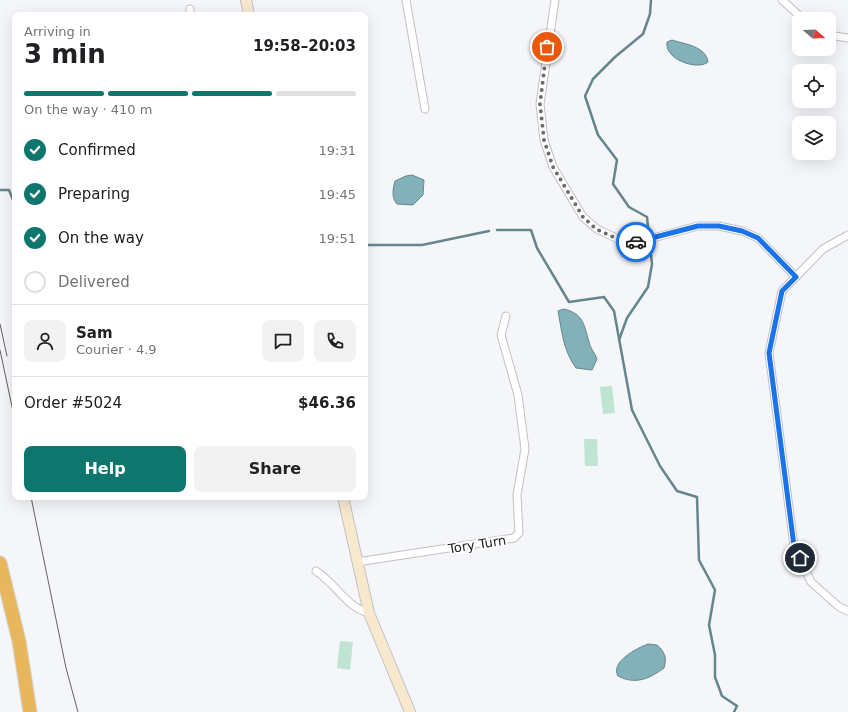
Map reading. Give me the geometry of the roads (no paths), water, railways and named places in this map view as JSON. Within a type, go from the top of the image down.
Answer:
[{"type":"highway","points":[[0,563],[19,641],[30,712]]},
{"type":"main road","points":[[246,0],[248,12]]},
{"type":"main road","points":[[344,500],[369,613],[410,712]]},
{"type":"street","points":[[406,0],[425,109]]},
{"type":"street","points":[[555,0],[551,17],[540,104],[544,140],[553,167],[583,217],[596,229],[620,240],[638,242],[698,226],[719,226],[742,231],[758,238],[796,277]]},
{"type":"street","points":[[782,0],[795,12]]},
{"type":"street","points":[[836,36],[848,38]]},
{"type":"street","points":[[848,235],[823,249],[782,291],[769,353],[794,546],[811,582],[838,606],[848,611]]},
{"type":"street","name":"Tory Turn","points":[[357,562],[514,538],[519,532],[517,495],[525,449],[518,395],[501,335],[506,316]]},
{"type":"street","points":[[316,571],[333,584],[348,603],[359,610],[369,613]]},
{"type":"water","points":[[672,40],[694,46],[699,49],[703,52],[708,62],[697,65],[682,62],[671,54],[667,48],[667,42]]},
{"type":"water","points":[[412,175],[424,180],[423,195],[413,205],[397,204],[393,196],[395,181]]},
{"type":"water","points":[[564,309],[576,314],[584,325],[597,359],[592,370],[576,368],[568,354],[558,311]]},
{"type":"water","points":[[648,644],[657,645],[662,650],[665,655],[664,668],[642,680],[624,679],[618,676],[618,666],[621,661],[632,652]]},
{"type":"waterway","points":[[619,340],[627,318],[648,287],[652,264],[647,217],[629,207],[613,184],[617,160],[598,135],[585,96],[593,79],[615,57],[643,34],[650,14],[651,0]]},
{"type":"waterway","points":[[0,190],[9,190],[12,198]]},
{"type":"waterway","points":[[497,230],[531,230],[537,248],[569,302],[604,297],[614,311],[632,410],[660,466],[677,491],[697,497],[699,560],[715,590],[709,625],[715,655],[715,677],[722,696],[737,706],[734,712]]},
{"type":"waterway","points":[[368,245],[422,245],[489,231]]},
{"type":"tram line","points":[[0,324],[7,356]]},
{"type":"tram line","points":[[0,350],[12,407]]},
{"type":"tram line","points":[[32,500],[66,668],[78,712]]}]
